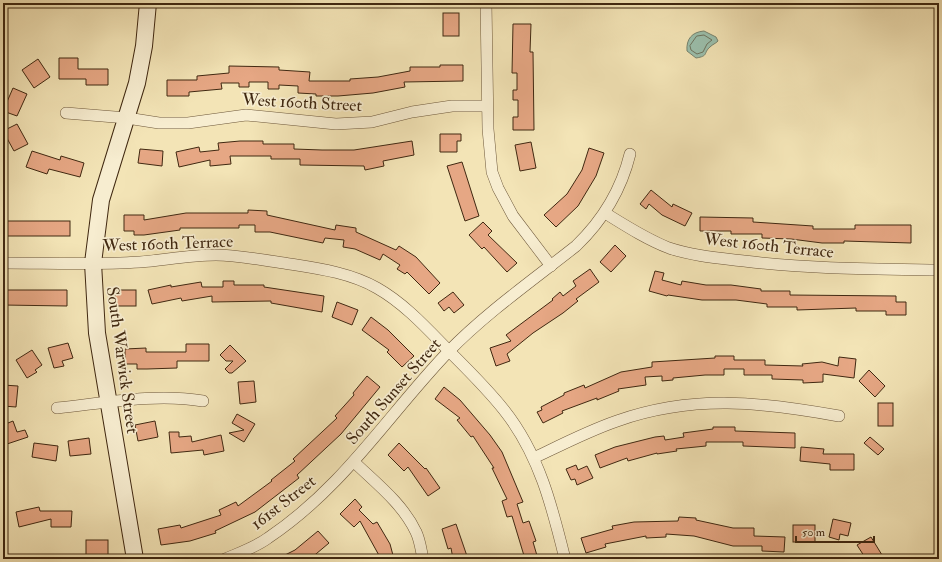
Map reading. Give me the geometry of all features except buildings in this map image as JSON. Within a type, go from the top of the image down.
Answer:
[{"type":"street","name":"South Warwick Street","points":[[135,559],[97,333],[93,263],[101,200],[139,76],[148,3]]},
{"type":"street","points":[[486,3],[488,106],[492,172],[498,188],[513,216],[552,266]]},
{"type":"street","name":"West 160th Street","points":[[66,113],[178,124],[246,115],[336,124],[357,124],[435,108],[452,106],[488,106]]},
{"type":"street","name":"South Sunset Street","points":[[423,559],[416,532],[402,511],[354,462],[449,351],[478,324],[552,266],[590,232],[605,213],[620,186],[630,154]]},
{"type":"street","name":"West 160th Terrace","points":[[605,213],[652,241],[670,248],[703,256],[833,269],[939,270]]},
{"type":"street","name":"West 160th Terrace","points":[[3,263],[141,262],[216,255],[254,258],[325,270],[349,276],[376,287],[397,302],[449,351],[486,388],[505,411],[534,458],[552,504],[565,559]]},
{"type":"street","points":[[57,408],[162,398],[185,398],[203,401]]},
{"type":"street","points":[[534,458],[590,431],[618,420],[676,406],[721,403],[766,404],[839,416]]},
{"type":"street","name":"161st Street","points":[[225,559],[267,539],[312,504],[354,462]]},
{"type":"water","points":[[704,31],[716,37],[718,41],[708,49],[704,55],[696,58],[687,51],[688,43],[693,35]]}]
